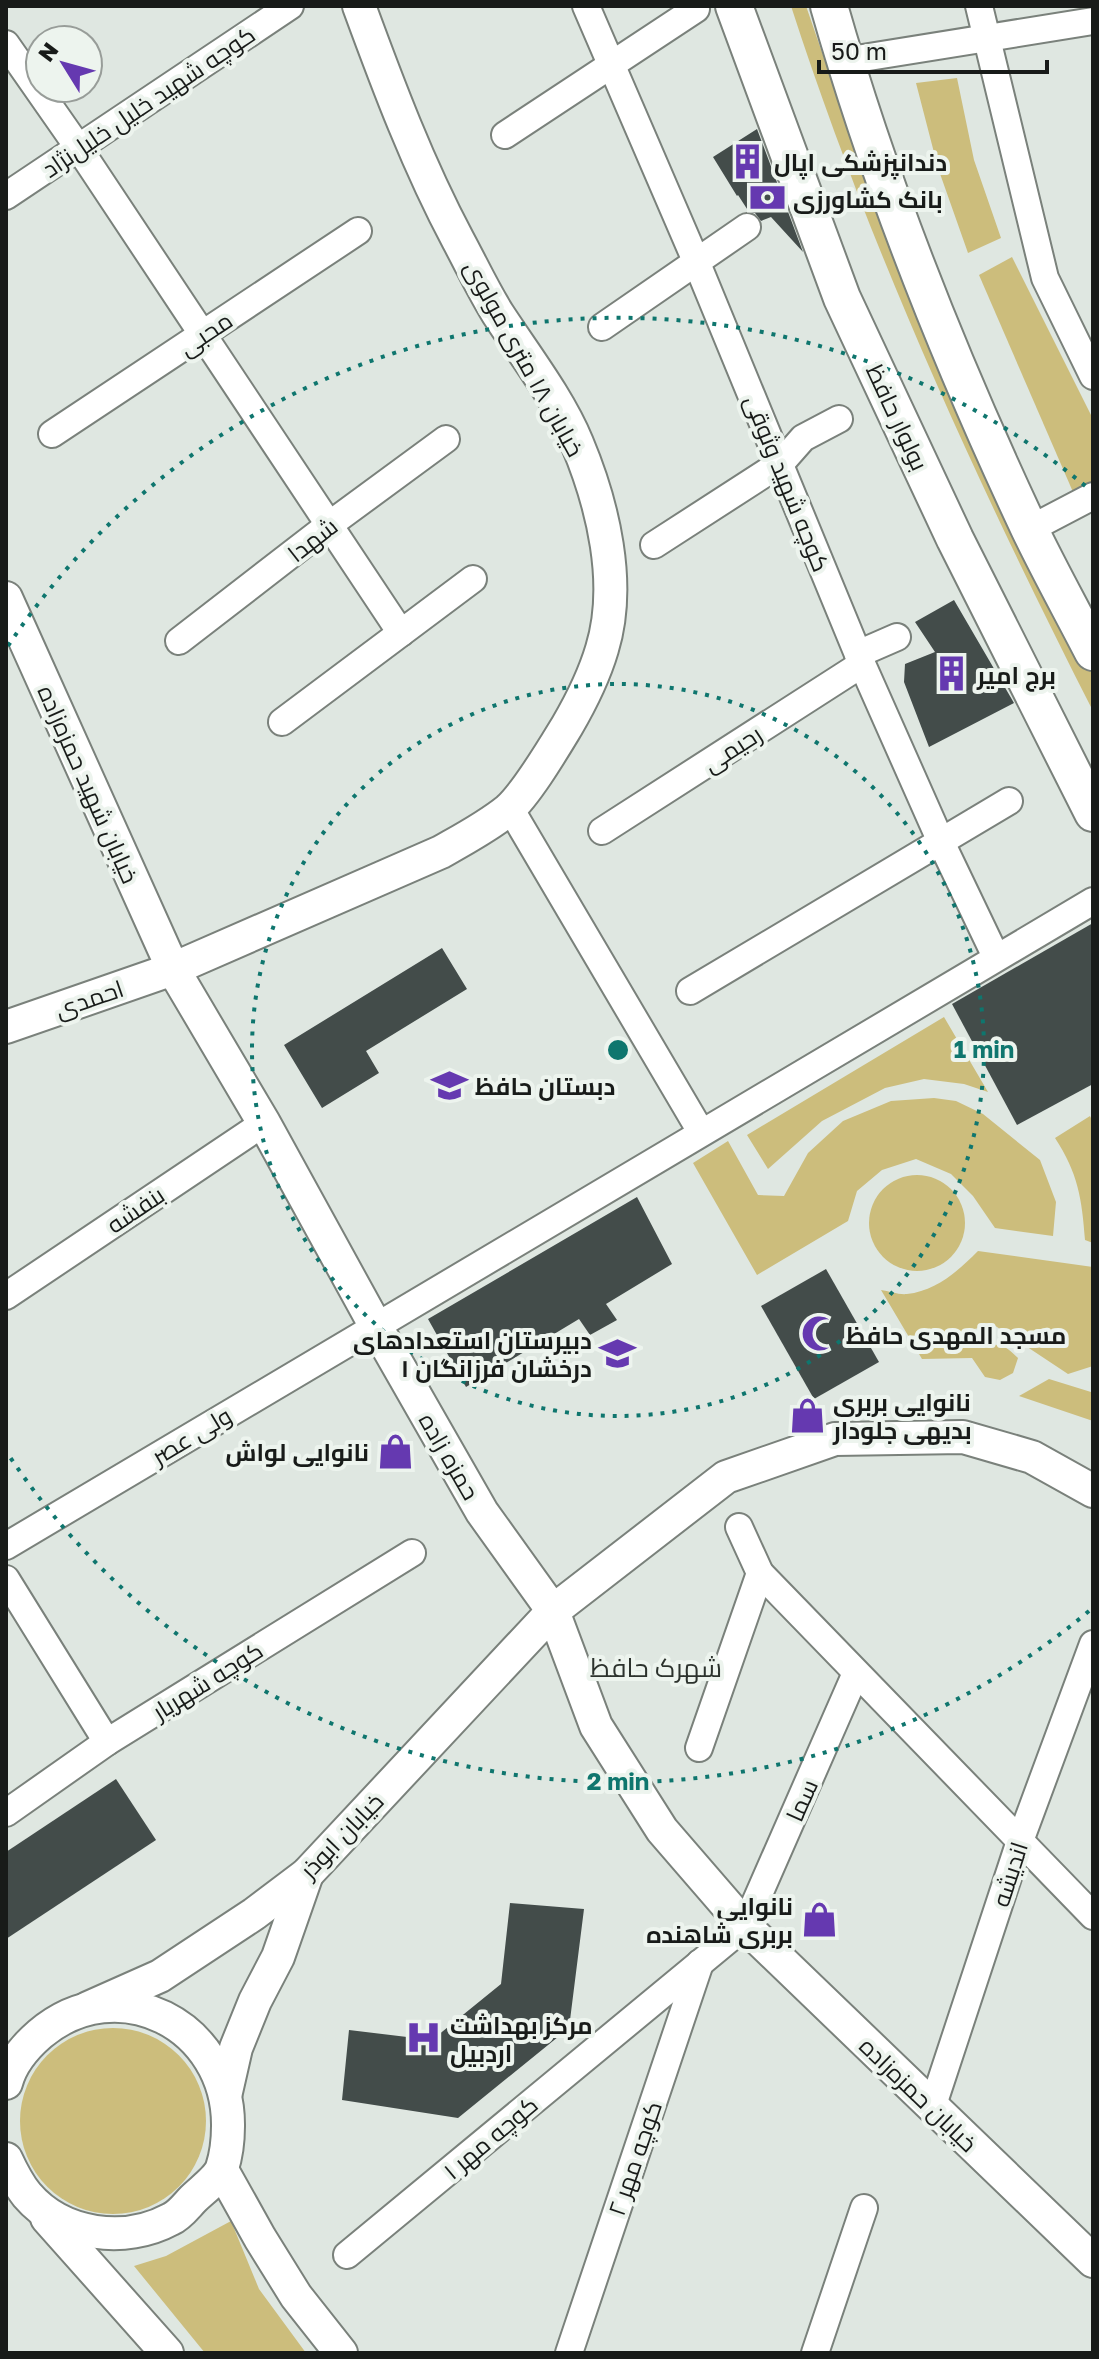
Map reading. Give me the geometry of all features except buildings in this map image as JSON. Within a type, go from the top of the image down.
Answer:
[{"type":"main road","name":"بولوار حافظ","points":[[734,6],[842,298],[955,539],[1093,813]]},
{"type":"main road","points":[[829,6],[844,61],[959,370],[1030,529],[1093,652]]},
{"type":"street","name":"کوچه شهید خلیل خلیل‌نژاد","points":[[6,196],[290,6]]},
{"type":"street","name":"خیابان ۱۸ متری مولوی","points":[[173,969],[441,852],[479,831],[510,808],[548,757],[582,700],[602,650],[610,599],[607,550],[597,501],[577,441],[496,309],[435,197],[359,6]]},
{"type":"street","name":"کوچه شهید وثوقی","points":[[586,6],[781,463],[860,659],[996,957]]},
{"type":"street","points":[[979,6],[1045,278],[1093,376]]},
{"type":"street","points":[[505,135],[696,9]]},
{"type":"street","points":[[844,61],[1093,21]]},
{"type":"street","points":[[6,44],[78,147],[401,633]]},
{"type":"street","points":[[602,327],[747,227]]},
{"type":"street","name":"محبی","points":[[52,434],[358,231]]},
{"type":"street","points":[[654,545],[781,463],[803,438],[839,419]]},
{"type":"street","name":"شهدا","points":[[179,641],[446,439]]},
{"type":"street","points":[[1030,529],[1093,496]]},
{"type":"street","points":[[282,722],[473,579]]},
{"type":"street","name":"خیابان شهید حمزه‌زاده","points":[[6,598],[173,969]]},
{"type":"street","name":"رحیمی","points":[[602,831],[897,637]]},
{"type":"street","points":[[690,991],[1009,801]]},
{"type":"street","points":[[510,808],[701,1132]]},
{"type":"street","name":"ولی عصر","points":[[6,1546],[1093,901]]},
{"type":"street","name":"احمدی","points":[[6,1027],[173,969]]},
{"type":"street","name":"حمزه زاده","points":[[173,969],[264,1123],[482,1512],[553,1611],[596,1726],[662,1830],[745,1926]]},
{"type":"street","name":"بنفشه","points":[[6,1296],[264,1123]]},
{"type":"street","name":"خیابان ابوذر","points":[[16,2045],[54,2022],[160,1976],[254,1914],[307,1874],[553,1611],[726,1477],[835,1439],[963,1437],[1032,1457],[1093,1491]]},
{"type":"street","points":[[739,1527],[760,1573],[1093,1916]]},
{"type":"street","name":"کوچه شهریار","points":[[6,1813],[107,1742],[412,1553]]},
{"type":"street","points":[[699,1748],[760,1573]]},
{"type":"street","points":[[6,1579],[107,1742]]},
{"type":"street","name":"اندیشه","points":[[932,2108],[1020,1841],[1093,1644]]},
{"type":"street","name":"سما","points":[[745,1926],[856,1673]]},
{"type":"street","points":[[29,2198],[60,2222],[97,2234],[137,2233],[173,2218],[222,2170],[229,2128],[226,2092],[236,2048],[255,2001],[278,1957],[307,1874]]},
{"type":"street","name":"کوچه مهر ۱","points":[[347,2255],[745,1926]]},
{"type":"street","name":"خیابان حمزه‌زاده","points":[[745,1926],[1093,2261]]},
{"type":"street","name":"کوچه مهر ۲","points":[[569,2353],[700,1963]]},
{"type":"street","points":[[88,2008],[125,2005],[160,2014],[190,2033],[212,2060],[226,2092]]},
{"type":"street","points":[[6,2083],[16,2045]]},
{"type":"street","points":[[6,2159],[14,2178],[29,2198],[167,2353]]},
{"type":"street","points":[[222,2170],[296,2296],[341,2353]]},
{"type":"street","points":[[815,2353],[864,2208]]},
{"type":"shaded area","points":[[791,6],[806,6],[881,223],[929,337],[980,454],[1093,674],[1093,711],[1008,539],[928,364],[855,187]]},
{"type":"shaded area","points":[[957,78],[974,160],[1001,238],[968,253],[938,168],[916,83]]},
{"type":"shaded area","points":[[1012,257],[1093,419],[1093,482],[1073,492],[979,275]]},
{"type":"shaded area","points":[[944,1017],[988,1092],[964,1084],[924,1079],[885,1088],[822,1121],[768,1169],[747,1135]]},
{"type":"shaded area","points":[[934,1098],[956,1101],[983,1114],[1040,1160],[1056,1202],[1053,1236],[995,1228],[973,1196],[951,1174],[916,1159],[882,1170],[857,1191],[848,1221],[757,1275],[693,1163],[728,1141],[758,1195],[784,1196],[808,1153],[843,1121],[891,1101]]},
{"type":"shaded area","points":[[1090,1116],[1093,1122],[1093,1243],[1085,1240],[1078,1187],[1055,1138]]},
{"type":"shaded area","points":[[917,1175],[935,1179],[951,1189],[961,1205],[965,1223],[961,1241],[951,1257],[935,1267],[917,1271],[899,1267],[883,1257],[873,1241],[869,1223],[873,1205],[883,1189],[899,1179]]},
{"type":"shaded area","points":[[978,1251],[1093,1267],[1093,1366],[1068,1374],[994,1325],[969,1330],[978,1346],[1000,1345],[1018,1358],[1013,1373],[1000,1380],[985,1377],[972,1358],[922,1359],[881,1290],[904,1294],[928,1289],[954,1273]]},
{"type":"shaded area","points":[[1049,1379],[1091,1392],[1093,1389],[1093,1421],[1019,1396]]},
{"type":"shaded area","points":[[113,2028],[149,2035],[179,2055],[199,2085],[206,2121],[199,2157],[179,2187],[149,2207],[113,2214],[77,2207],[47,2187],[27,2157],[20,2121],[27,2085],[47,2055],[77,2035]]},
{"type":"shaded area","points":[[231,2221],[259,2289],[306,2353],[205,2353],[134,2266],[166,2256]]},
{"type":"place","name":"دندانپزشکی اپال","points":[[748,161]]},
{"type":"place","name":"بانک کشاورزی","points":[[767,198]]},
{"type":"place","name":"برج امیر","points":[[951,674]]},
{"type":"place","name":"دبستان حافظ","points":[[449,1085]]},
{"type":"place","name":"مسجد المهدی حافظ","points":[[820,1334]]},
{"type":"place","name":"دبیرستان استعدادهای درخشان فرزانگان ۱","points":[[618,1353]]},
{"type":"place","name":"نانوایی بربری بدیهی جلودار","points":[[807,1415]]},
{"type":"place","name":"نانوایی لواش","points":[[395,1451]]},
{"type":"place","name":"نانوایی بربری شاهنده","points":[[819,1919]]},
{"type":"place","name":"مرکز بهداشت اردبیل","points":[[424,2038]]},
{"type":"district","name":"شهرک حافظ","points":[[656,1667]]}]
